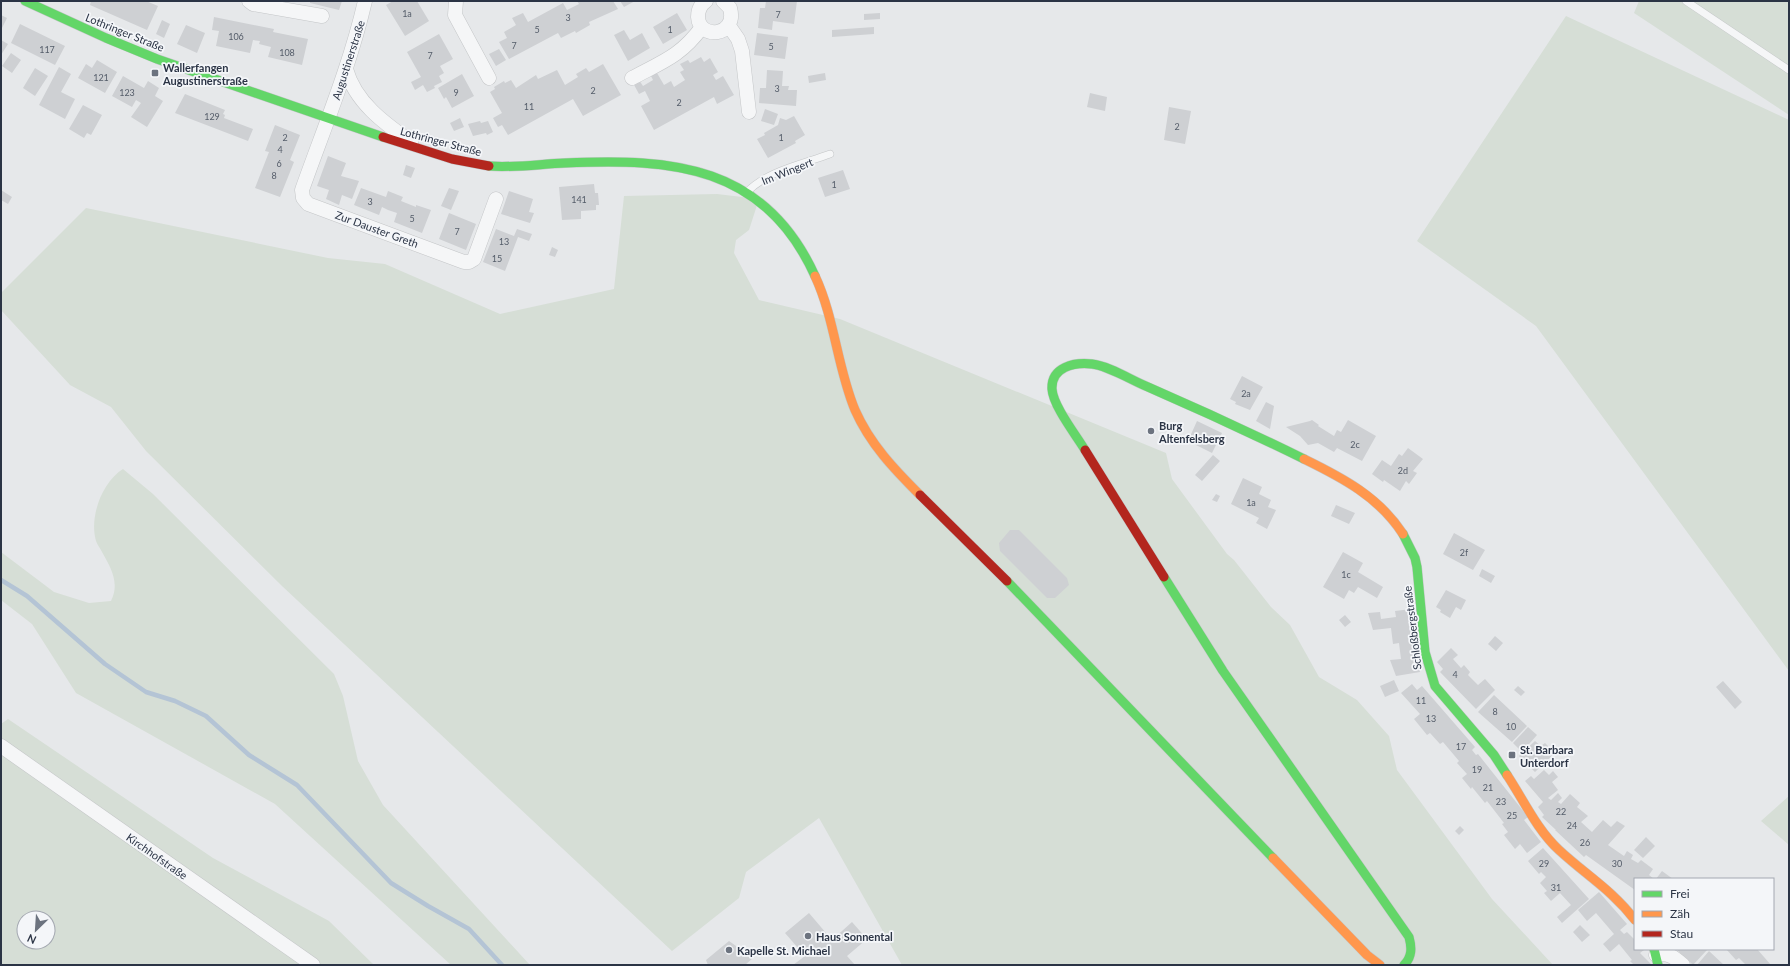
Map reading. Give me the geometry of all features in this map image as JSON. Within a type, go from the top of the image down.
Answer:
[{"type":"street","name":"Lothringer Straße","points":[[25,1],[133,50],[424,151],[468,163],[493,166],[585,162],[638,162],[690,168],[732,183],[747,192],[767,207],[799,244],[820,285],[835,334],[852,402],[863,426],[890,466],[1035,609],[1367,955],[1380,965]]},
{"type":"street","points":[[248,1],[253,4],[322,16]]},
{"type":"street","name":"Augustinerstraße","points":[[328,118],[346,69],[365,1]]},
{"type":"street","points":[[456,1],[455,15],[489,78]]},
{"type":"street","points":[[702,2],[698,12],[698,20],[702,27],[708,31],[716,33],[729,26],[731,20],[730,3]]},
{"type":"street","points":[[729,26],[738,39],[742,51],[749,112]]},
{"type":"street","points":[[632,78],[684,49],[702,27]]},
{"type":"street","points":[[346,69],[348,78],[357,92],[380,120],[424,151]]},
{"type":"street","name":"Zur Dauster Greth","points":[[328,118],[302,190],[303,198],[308,204],[464,262],[469,262],[474,259],[496,200]]},
{"type":"street","name":"Schloßbergstraße","points":[[1404,965],[1408,962],[1411,954],[1409,937],[1223,671],[1066,420],[1055,400],[1052,387],[1055,376],[1061,368],[1073,363],[1085,362],[1097,365],[1170,396],[1237,426],[1338,477],[1364,492],[1383,509],[1406,538],[1416,560],[1426,656],[1430,674],[1435,686],[1494,755],[1541,828],[1558,849],[1603,885],[1625,907],[1634,919]]},
{"type":"street","name":"Kirchhofstraße","points":[[1,746],[313,965]]},
{"type":"street","points":[[1656,956],[1664,953],[1673,957],[1683,965]]},
{"type":"lane","points":[[1686,1],[1789,70]]},
{"type":"lane","name":"Im Wingert","points":[[747,192],[760,181],[778,172],[830,154]]},
{"type":"shaded area","points":[[1639,1],[1789,1],[1789,115],[1634,13]]},
{"type":"shaded area","points":[[1566,16],[1789,120],[1789,671],[1536,326],[1417,241]]},
{"type":"shaded area","points":[[717,194],[759,199],[749,230],[736,240],[734,253],[759,300],[840,319],[1166,453],[1172,479],[1227,554],[1234,560],[1271,607],[1290,625],[1319,677],[1357,700],[1389,736],[1397,770],[1492,899],[1553,965],[902,965],[819,818],[746,872],[739,898],[672,951],[282,586],[146,451],[111,407],[70,385],[1,310],[1,293],[86,208],[328,258],[385,264],[500,314],[614,289],[624,196]]},
{"type":"shaded area","points":[[123,469],[153,494],[334,674],[343,696],[358,761],[383,805],[530,965],[451,965],[275,804],[76,693],[32,624],[1,600],[1,552],[54,592],[89,603],[111,601],[115,588],[113,576],[96,541],[94,521],[103,491],[109,482]]},
{"type":"shaded area","points":[[8,719],[213,858],[329,921],[374,965],[1,965],[1,724]]},
{"type":"shaded area","points":[[1789,796],[1789,845],[1761,821]]},
{"type":"building","points":[[91,1],[146,1],[158,6],[147,30],[90,5]]},
{"type":"building","points":[[310,1],[342,1],[339,10],[310,3]]},
{"type":"building","points":[[393,1],[417,1],[429,21],[405,36],[386,5]]},
{"type":"building","points":[[577,1],[613,1],[618,9],[589,22],[590,25],[576,33],[575,31],[561,38],[558,33],[509,59],[499,42],[507,38],[504,32],[516,25],[512,18],[523,13],[528,22],[563,3],[567,10],[579,4]]},
{"type":"building","points":[[620,1],[635,1],[624,7]]},
{"type":"building","points":[[766,1],[797,1],[794,24],[773,21],[772,30],[758,28],[760,8],[765,8]]},
{"type":"building","points":[[677,13],[687,30],[663,44],[653,27]]},
{"type":"building","points":[[880,13],[880,19],[864,20],[864,14]]},
{"type":"building","points":[[1,15],[7,18],[1,30]]},
{"type":"building","points":[[214,17],[274,29],[273,32],[308,39],[302,65],[268,57],[271,47],[259,44],[260,41],[253,40],[250,53],[216,46],[219,31],[212,30]]},
{"type":"building","points":[[162,20],[170,24],[164,38],[156,34]]},
{"type":"building","points":[[20,24],[65,46],[55,65],[11,43]]},
{"type":"building","points":[[186,25],[205,33],[197,53],[177,44]]},
{"type":"building","points":[[874,27],[874,34],[832,37],[832,30]]},
{"type":"building","points":[[624,30],[630,40],[642,33],[650,48],[628,61],[614,35]]},
{"type":"building","points":[[757,33],[788,37],[785,59],[754,55]]},
{"type":"building","points":[[439,34],[453,59],[440,66],[444,73],[439,76],[442,82],[434,86],[435,88],[427,92],[423,85],[415,90],[411,82],[421,77],[407,52]]},
{"type":"building","points":[[1,40],[8,44],[1,55]]},
{"type":"building","points":[[499,49],[506,60],[496,66],[489,54]]},
{"type":"building","points":[[11,53],[21,60],[12,73],[2,66]]},
{"type":"building","points":[[701,57],[704,62],[710,58],[718,72],[713,75],[716,80],[723,76],[734,95],[717,104],[714,97],[654,130],[641,106],[650,101],[645,91],[639,94],[633,83],[639,80],[643,86],[653,80],[651,76],[657,73],[664,85],[671,81],[674,87],[685,80],[680,72],[684,70],[680,64],[688,60],[690,63]]},
{"type":"building","points":[[97,60],[117,72],[105,93],[78,78],[86,64],[92,68]]},
{"type":"building","points":[[603,64],[621,95],[583,116],[573,99],[508,135],[502,125],[498,127],[493,118],[502,113],[490,92],[495,89],[494,87],[504,81],[505,83],[511,80],[516,88],[536,75],[538,79],[557,70],[565,85],[578,77],[576,74],[586,68],[589,72]]},
{"type":"building","points":[[59,67],[71,74],[61,92],[75,99],[65,119],[39,105]]},
{"type":"building","points":[[35,68],[48,76],[35,96],[23,88]]},
{"type":"building","points":[[767,70],[783,71],[782,86],[789,86],[788,90],[797,90],[796,106],[759,103],[760,88],[766,88]]},
{"type":"building","points":[[825,73],[826,80],[809,83],[808,76]]},
{"type":"building","points":[[462,74],[474,96],[452,108],[446,97],[444,99],[438,88]]},
{"type":"building","points":[[123,76],[144,88],[148,81],[159,88],[155,96],[163,101],[147,127],[131,117],[141,103],[136,100],[132,107],[112,96]]},
{"type":"building","points":[[1090,93],[1107,97],[1105,111],[1087,107]]},
{"type":"building","points":[[185,94],[225,110],[223,114],[225,115],[224,118],[253,129],[248,141],[175,113]]},
{"type":"building","points":[[83,105],[102,115],[91,135],[87,133],[84,138],[69,129]]},
{"type":"building","points":[[1169,107],[1191,111],[1185,144],[1164,140]]},
{"type":"building","points":[[765,109],[778,114],[774,125],[761,121]]},
{"type":"building","points":[[794,116],[805,135],[795,141],[796,143],[768,158],[757,139],[778,125],[780,118],[786,120]]},
{"type":"building","points":[[460,118],[464,127],[454,131],[450,123]]},
{"type":"building","points":[[480,121],[481,123],[488,121],[493,132],[487,135],[486,133],[473,136],[468,124]]},
{"type":"building","points":[[275,125],[300,135],[290,160],[294,162],[280,197],[255,188],[269,152],[265,151]]},
{"type":"building","points":[[328,156],[346,163],[341,176],[359,181],[352,199],[342,195],[339,205],[326,199],[329,190],[317,186]]},
{"type":"building","points":[[406,165],[415,168],[411,178],[403,175]]},
{"type":"building","points":[[843,170],[850,189],[825,197],[818,178]]},
{"type":"building","points":[[594,184],[595,193],[598,193],[599,205],[596,205],[596,210],[581,211],[581,219],[562,220],[559,187]]},
{"type":"building","points":[[361,188],[386,197],[388,191],[403,197],[401,201],[416,207],[416,205],[431,210],[422,233],[394,222],[397,213],[382,207],[379,215],[354,205]]},
{"type":"building","points":[[449,188],[459,191],[451,210],[441,206]]},
{"type":"building","points":[[1,190],[12,197],[8,204],[1,200]]},
{"type":"building","points":[[509,191],[533,199],[529,212],[534,213],[530,223],[501,214]]},
{"type":"building","points":[[449,213],[476,224],[466,250],[439,239]]},
{"type":"building","points":[[496,229],[514,236],[517,229],[532,234],[529,241],[518,237],[505,271],[483,262]]},
{"type":"building","points":[[552,247],[558,250],[555,257],[549,255]]},
{"type":"building","points":[[1242,376],[1263,387],[1250,410],[1235,404],[1236,402],[1230,399]]},
{"type":"building","points":[[1266,402],[1274,406],[1270,429],[1256,421]]},
{"type":"building","points":[[1312,420],[1319,425],[1318,426],[1334,436],[1337,430],[1341,432],[1348,420],[1376,436],[1362,461],[1337,448],[1334,452],[1318,443],[1308,445],[1300,436],[1286,427]]},
{"type":"building","points":[[1197,421],[1222,433],[1212,453],[1188,441]]},
{"type":"building","points":[[1408,448],[1423,459],[1413,471],[1417,473],[1409,484],[1406,481],[1400,491],[1372,474],[1382,460],[1391,466],[1399,454],[1402,456]]},
{"type":"building","points":[[1213,455],[1220,461],[1202,481],[1195,475]]},
{"type":"building","points":[[1243,478],[1262,487],[1259,494],[1271,500],[1268,507],[1276,510],[1267,529],[1256,523],[1259,518],[1231,504]]},
{"type":"building","points":[[1216,494],[1220,496],[1217,502],[1212,500]]},
{"type":"building","points":[[1336,505],[1355,513],[1349,524],[1331,516]]},
{"type":"building","points":[[1010,530],[1019,530],[1067,578],[1069,585],[1055,598],[1047,598],[1000,551],[999,543]]},
{"type":"building","points":[[1454,533],[1485,550],[1473,570],[1443,554]]},
{"type":"building","points":[[1343,552],[1363,563],[1358,572],[1383,587],[1377,598],[1358,587],[1354,593],[1349,590],[1344,599],[1323,587]]},
{"type":"building","points":[[1482,569],[1495,576],[1491,583],[1479,576]]},
{"type":"building","points":[[1446,590],[1466,600],[1461,610],[1456,607],[1450,618],[1440,612],[1441,610],[1436,607]]},
{"type":"building","points":[[1411,609],[1420,672],[1396,676],[1390,660],[1401,659],[1399,643],[1393,644],[1391,628],[1373,630],[1368,613],[1380,612],[1381,619],[1396,617],[1395,611]]},
{"type":"building","points":[[1345,615],[1351,622],[1345,627],[1339,620]]},
{"type":"building","points":[[1495,636],[1503,643],[1496,651],[1488,644]]},
{"type":"building","points":[[1451,648],[1458,655],[1453,659],[1461,668],[1464,665],[1470,672],[1468,675],[1478,685],[1485,679],[1495,690],[1476,709],[1440,672],[1443,669],[1437,662]]},
{"type":"building","points":[[1394,680],[1399,691],[1385,697],[1380,686]]},
{"type":"building","points":[[1723,681],[1742,702],[1735,709],[1716,687]]},
{"type":"building","points":[[1412,684],[1417,690],[1422,686],[1475,747],[1472,750],[1476,755],[1478,754],[1528,817],[1524,820],[1541,842],[1527,853],[1520,844],[1515,849],[1504,835],[1508,832],[1502,824],[1504,823],[1487,801],[1485,803],[1472,787],[1471,789],[1462,778],[1467,774],[1457,763],[1459,761],[1443,742],[1440,744],[1430,733],[1427,735],[1414,719],[1420,714],[1401,693]]},
{"type":"building","points":[[1518,686],[1525,692],[1521,696],[1514,690]]},
{"type":"building","points":[[1494,695],[1527,726],[1512,742],[1478,712]]},
{"type":"building","points":[[1528,727],[1537,735],[1522,752],[1513,743]]},
{"type":"building","points":[[1535,741],[1541,746],[1545,743],[1555,753],[1535,772],[1519,756]]},
{"type":"building","points":[[1544,770],[1549,775],[1553,771],[1558,777],[1552,782],[1558,790],[1548,798],[1551,800],[1558,793],[1562,798],[1558,802],[1561,804],[1570,794],[1580,803],[1577,807],[1588,816],[1581,822],[1592,832],[1603,820],[1611,827],[1617,821],[1625,826],[1608,845],[1624,856],[1627,851],[1633,855],[1631,859],[1638,863],[1641,860],[1653,869],[1649,875],[1653,878],[1634,878],[1634,889],[1586,855],[1584,857],[1542,817],[1544,815],[1538,807],[1543,802],[1525,781],[1531,776],[1534,779]]},
{"type":"building","points":[[1460,826],[1464,830],[1459,835],[1455,831]]},
{"type":"building","points":[[1646,837],[1655,846],[1643,858],[1634,850]]},
{"type":"building","points":[[1543,848],[1589,899],[1562,923],[1557,917],[1571,905],[1560,893],[1551,901],[1544,893],[1547,891],[1540,883],[1546,877],[1541,872],[1539,874],[1528,861]]},
{"type":"building","points":[[1662,871],[1672,878],[1657,878]]},
{"type":"building","points":[[1599,892],[1627,924],[1620,930],[1624,934],[1627,932],[1634,939],[1634,950],[1644,950],[1640,953],[1652,965],[1634,965],[1630,961],[1632,960],[1619,944],[1610,952],[1603,944],[1614,934],[1596,913],[1587,921],[1578,910]]},
{"type":"building","name":"Haus Sonnental","points":[[809,913],[832,940],[852,922],[867,939],[847,956],[855,965],[793,965],[805,956],[785,933]]},
{"type":"building","points":[[1580,925],[1590,935],[1582,942],[1573,932]]},
{"type":"building","name":"Kapelle St. Michael","points":[[729,941],[753,958],[745,965],[708,965],[706,960]]},
{"type":"building","points":[[1677,950],[1707,950],[1693,965]]},
{"type":"building","points":[[1727,950],[1758,950],[1771,965],[1746,965],[1739,958],[1736,960]]},
{"type":"building","points":[[1709,951],[1724,965],[1697,965]]},
{"type":"waterway","points":[[1,580],[27,596],[105,664],[146,692],[175,701],[206,716],[249,755],[297,785],[391,883],[469,929],[502,965]]},
{"type":"traffic: fast","points":[[25,1],[106,38],[157,59],[383,137]]},
{"type":"traffic: fast","points":[[489,166],[604,162],[642,163],[678,167],[711,176],[742,190],[770,211],[794,239],[815,276]]},
{"type":"traffic: fast","points":[[1085,450],[1056,404],[1052,389],[1055,376],[1059,371],[1071,365],[1078,364],[1099,365],[1113,370],[1304,459]]},
{"type":"traffic: fast","points":[[1403,534],[1415,558],[1417,567],[1425,652],[1435,686],[1494,755],[1507,775]]},
{"type":"traffic: fast","points":[[1164,577],[1223,671],[1409,937],[1411,952],[1409,959],[1404,965]]},
{"type":"traffic: fast","points":[[1007,581],[1273,858]]},
{"type":"traffic: fast","points":[[1654,950],[1658,965]]},
{"type":"traffic: slow","points":[[815,276],[822,292],[844,377],[855,410],[868,434],[883,456],[920,495]]},
{"type":"traffic: slow","points":[[1304,459],[1346,481],[1371,499],[1383,509],[1403,534]]},
{"type":"traffic: slow","points":[[1507,775],[1537,824],[1551,842],[1608,891],[1634,919]]},
{"type":"traffic: slow","points":[[1273,858],[1367,955],[1380,965]]},
{"type":"traffic: jam","points":[[383,137],[452,159],[489,166]]},
{"type":"traffic: jam","points":[[1085,450],[1164,577]]},
{"type":"traffic: jam","points":[[920,495],[1007,581]]},
{"type":"place","name":"Wallerfangen Augustinerstraße","points":[[155,73]]},
{"type":"place","name":"Burg Altenfelsberg","points":[[1151,431]]},
{"type":"place","name":"St. Barbara Unterdorf","points":[[1512,755]]},
{"type":"place","name":"Haus Sonnental","points":[[808,936]]},
{"type":"place","name":"Kapelle St. Michael","points":[[729,950]]}]
